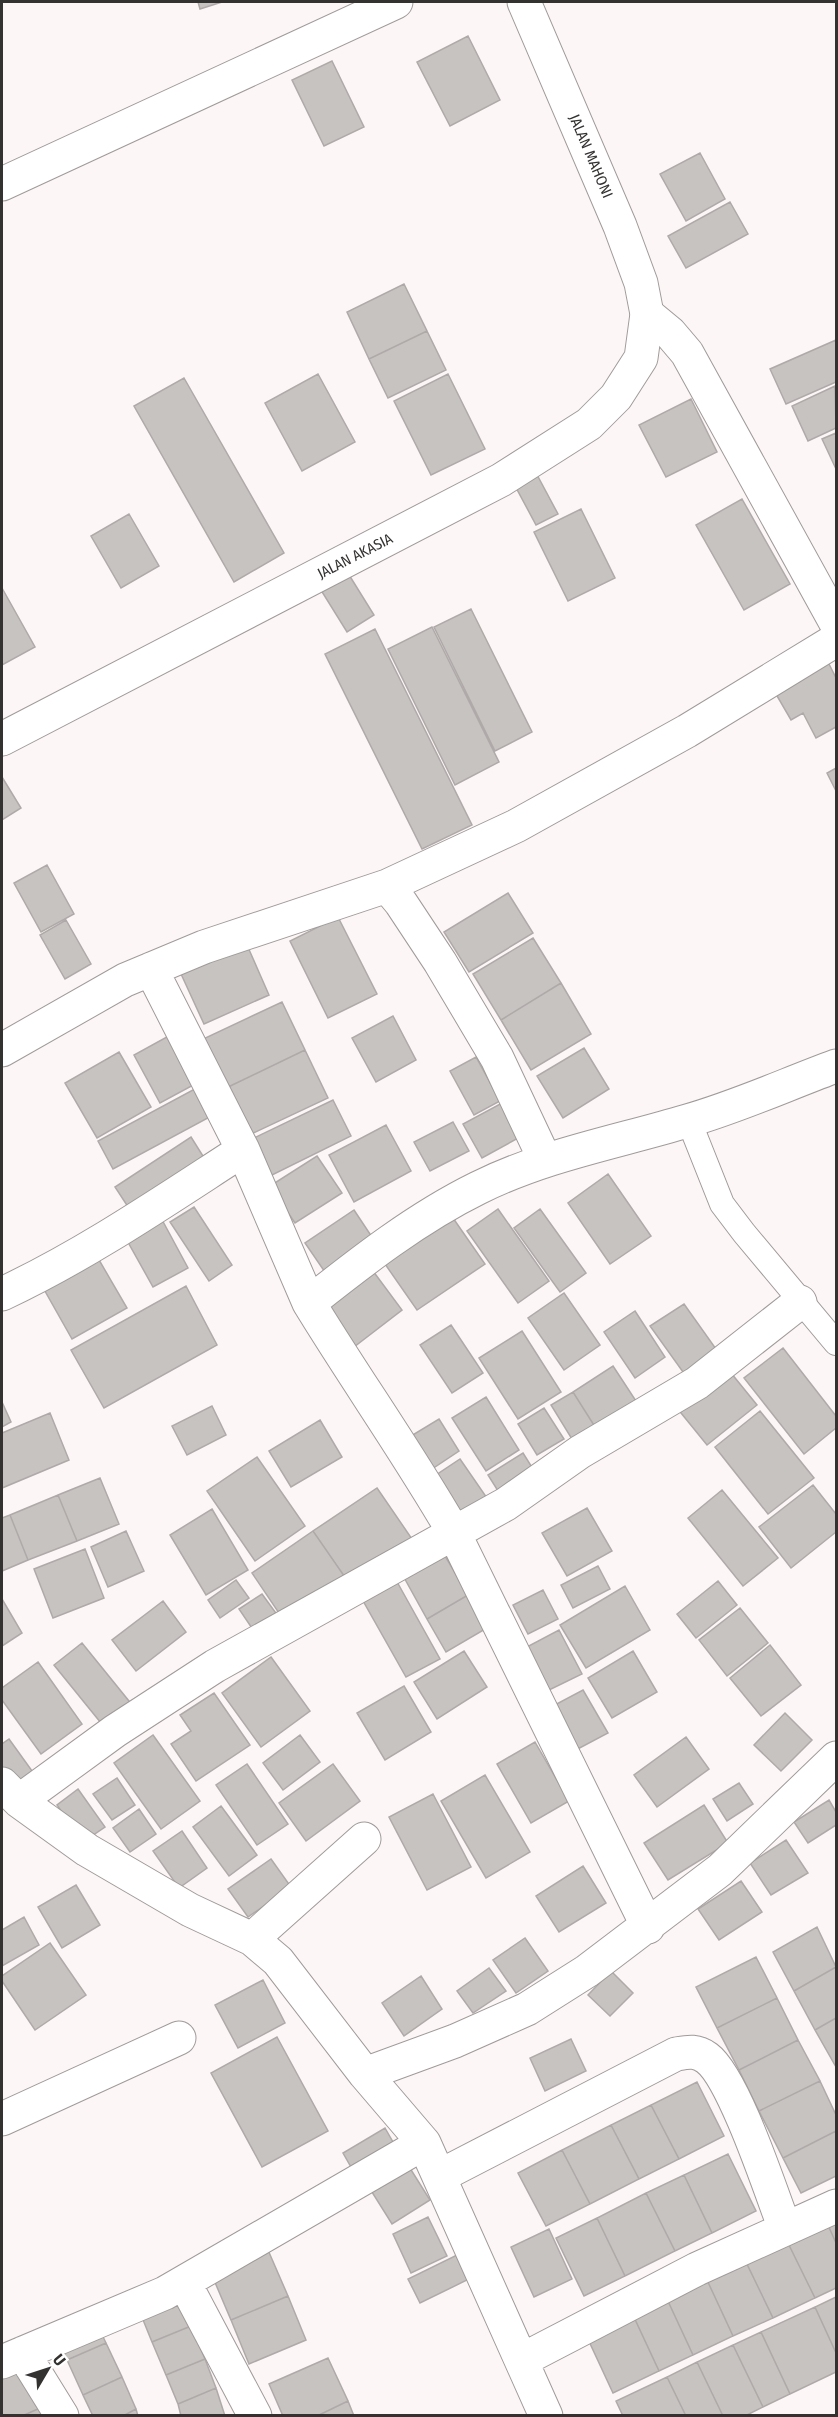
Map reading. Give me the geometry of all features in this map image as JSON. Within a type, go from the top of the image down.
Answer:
[{"type":"street","points":[[2,184],[396,2]]},
{"type":"street","name":"JALAN MAHONI","points":[[524,2],[620,226],[641,283],[647,314]]},
{"type":"street","points":[[647,314],[670,333],[687,353],[837,623]]},
{"type":"street","name":"JALAN AKASIA","points":[[2,739],[501,480],[589,424],[616,397],[640,358],[647,314]]},
{"type":"street","points":[[2,1050],[125,980],[204,948],[387,886],[516,826],[687,731],[837,640]]},
{"type":"street","points":[[387,886],[433,952],[497,1058],[545,1160]]},
{"type":"street","points":[[151,969],[243,1150],[309,1303],[356,1380],[422,1476],[453,1531],[648,1927]]},
{"type":"street","points":[[309,1303],[354,1267],[417,1224],[478,1188],[545,1160],[689,1121],[837,1066]]},
{"type":"street","points":[[2,1294],[46,1273],[126,1226],[243,1150]]},
{"type":"street","points":[[546,2415],[424,2143],[365,2074],[278,1961],[252,1939],[190,1910],[87,1850],[10,1793],[115,1731],[215,1666],[292,1625],[453,1531],[506,1504],[580,1452],[697,1383],[800,1302]]},
{"type":"street","points":[[365,2074],[455,2041],[527,2009],[648,1927],[720,1870],[837,1758]]},
{"type":"street","points":[[252,1939],[364,1839]]},
{"type":"street","points":[[2,2119],[179,2038]]},
{"type":"street","points":[[440,2176],[676,2054],[694,2051],[707,2058],[722,2075],[737,2106],[785,2229]]},
{"type":"street","points":[[62,2415],[12,2358],[165,2293],[424,2143]]},
{"type":"street","points":[[522,2360],[697,2269],[837,2206]]},
{"type":"street","points":[[184,2282],[255,2415]]},
{"type":"lane","points":[[689,1121],[723,1204],[800,1302],[837,1343]]},
{"type":"building","points":[[198,2],[222,2],[200,9]]},
{"type":"building","points":[[468,36],[500,100],[450,126],[417,62]]},
{"type":"building","points":[[332,61],[364,127],[324,146],[292,80]]},
{"type":"building","points":[[700,153],[725,199],[686,221],[660,174]]},
{"type":"building","points":[[730,202],[748,234],[686,268],[668,236]]},
{"type":"building","points":[[404,284],[427,331],[369,359],[347,312]]},
{"type":"building","points":[[427,331],[446,370],[388,398],[369,359]]},
{"type":"building","points":[[836,340],[836,382],[786,404],[770,369]]},
{"type":"building","points":[[318,374],[355,442],[302,471],[265,403]]},
{"type":"building","points":[[448,374],[485,449],[431,475],[394,401]]},
{"type":"building","points":[[184,378],[284,553],[234,582],[134,406]]},
{"type":"building","points":[[835,386],[836,428],[808,441],[792,406]]},
{"type":"building","points":[[691,399],[717,452],[666,477],[639,425]]},
{"type":"building","points":[[836,433],[836,469],[822,439]]},
{"type":"building","points":[[535,471],[558,514],[536,525],[513,482]]},
{"type":"building","points":[[742,499],[790,584],[744,610],[696,525]]},
{"type":"building","points":[[581,509],[615,578],[568,601],[534,532]]},
{"type":"building","points":[[129,514],[159,566],[121,588],[91,536]]},
{"type":"building","points":[[346,570],[374,615],[347,632],[319,587]]},
{"type":"building","points":[[2,588],[35,647],[2,665]]},
{"type":"building","points":[[471,609],[532,732],[495,751],[434,627]]},
{"type":"building","points":[[432,627],[499,762],[455,785],[388,649]]},
{"type":"building","points":[[375,629],[472,825],[422,849],[325,654]]},
{"type":"building","points":[[827,660],[836,678],[836,727],[816,738],[803,713],[791,720],[773,689]]},
{"type":"building","points":[[836,768],[836,791],[827,773]]},
{"type":"building","points":[[2,777],[21,808],[2,820]]},
{"type":"building","points":[[47,865],[74,914],[41,932],[14,883]]},
{"type":"building","points":[[508,893],[533,933],[469,972],[444,932]]},
{"type":"building","points":[[338,917],[377,994],[328,1018],[290,941]]},
{"type":"building","points":[[66,920],[91,964],[65,979],[40,935]]},
{"type":"building","points":[[533,938],[561,983],[501,1020],[473,974]]},
{"type":"building","points":[[247,945],[269,995],[204,1024],[181,974]]},
{"type":"building","points":[[561,983],[591,1034],[531,1070],[501,1020]]},
{"type":"building","points":[[282,1002],[305,1050],[224,1089],[201,1040]]},
{"type":"building","points":[[393,1016],[416,1060],[376,1082],[352,1038]]},
{"type":"building","points":[[174,1033],[199,1082],[160,1103],[134,1055]]},
{"type":"building","points":[[584,1048],[609,1089],[563,1118],[537,1076]]},
{"type":"building","points":[[305,1050],[328,1098],[247,1136],[224,1089]]},
{"type":"building","points":[[119,1052],[151,1107],[97,1138],[65,1083]]},
{"type":"building","points":[[476,1057],[500,1101],[474,1115],[450,1071]]},
{"type":"building","points":[[204,1084],[219,1112],[113,1169],[98,1141]]},
{"type":"building","points":[[333,1100],[351,1136],[270,1176],[252,1139]]},
{"type":"building","points":[[502,1103],[520,1137],[482,1158],[463,1124]]},
{"type":"building","points":[[453,1122],[469,1151],[430,1171],[414,1142]]},
{"type":"building","points":[[386,1125],[411,1171],[354,1202],[329,1155]]},
{"type":"building","points":[[191,1137],[208,1164],[132,1213],[115,1187]]},
{"type":"building","points":[[317,1156],[342,1193],[295,1223],[270,1186]]},
{"type":"building","points":[[608,1174],[651,1236],[610,1264],[568,1203]]},
{"type":"building","points":[[194,1207],[232,1265],[209,1281],[170,1222]]},
{"type":"building","points":[[498,1209],[549,1281],[518,1303],[467,1231]]},
{"type":"building","points":[[540,1209],[586,1273],[560,1292],[514,1228]]},
{"type":"building","points":[[354,1210],[376,1243],[327,1275],[305,1243]]},
{"type":"building","points":[[160,1216],[188,1268],[153,1287],[124,1235]]},
{"type":"building","points":[[453,1218],[485,1264],[417,1310],[385,1264]]},
{"type":"building","points":[[95,1253],[127,1308],[72,1339],[41,1284]]},
{"type":"building","points":[[373,1271],[402,1310],[354,1347],[324,1308]]},
{"type":"building","points":[[186,1286],[217,1345],[104,1408],[71,1350]]},
{"type":"building","points":[[564,1293],[600,1345],[564,1370],[528,1318]]},
{"type":"building","points":[[684,1304],[721,1356],[688,1379],[650,1326]]},
{"type":"building","points":[[635,1311],[665,1357],[635,1378],[604,1332]]},
{"type":"building","points":[[451,1325],[483,1373],[452,1393],[420,1345]]},
{"type":"building","points":[[522,1331],[561,1392],[518,1419],[479,1358]]},
{"type":"building","points":[[783,1348],[836,1416],[836,1428],[804,1454],[744,1378]]},
{"type":"building","points":[[613,1366],[638,1404],[597,1430],[573,1392]]},
{"type":"building","points":[[727,1368],[757,1405],[707,1445],[677,1408]]},
{"type":"building","points":[[573,1392],[597,1430],[575,1444],[551,1405]]},
{"type":"building","points":[[486,1397],[519,1450],[486,1471],[452,1418]]},
{"type":"building","points":[[2,1402],[11,1422],[2,1427]]},
{"type":"building","points":[[212,1406],[226,1435],[187,1455],[172,1426]]},
{"type":"building","points":[[544,1408],[564,1439],[537,1455],[518,1424]]},
{"type":"building","points":[[760,1411],[814,1478],[768,1514],[715,1447]]},
{"type":"building","points":[[50,1413],[69,1460],[2,1488],[2,1433]]},
{"type":"building","points":[[439,1419],[459,1451],[432,1469],[411,1436]]},
{"type":"building","points":[[320,1420],[342,1457],[291,1487],[269,1451]]},
{"type":"building","points":[[523,1453],[538,1477],[503,1499],[488,1475]]},
{"type":"building","points":[[257,1457],[305,1526],[255,1561],[207,1491]]},
{"type":"building","points":[[460,1459],[487,1498],[456,1519],[430,1479]]},
{"type":"building","points":[[100,1478],[119,1524],[77,1541],[58,1495]]},
{"type":"building","points":[[813,1485],[836,1514],[836,1532],[791,1568],[759,1527]]},
{"type":"building","points":[[377,1488],[412,1539],[349,1583],[313,1531]]},
{"type":"building","points":[[722,1490],[778,1558],[743,1586],[688,1518]]},
{"type":"building","points":[[58,1495],[77,1541],[28,1560],[10,1515]]},
{"type":"building","points":[[587,1508],[612,1551],[567,1576],[542,1533]]},
{"type":"building","points":[[212,1509],[248,1570],[206,1595],[170,1535]]},
{"type":"building","points":[[10,1515],[28,1560],[2,1571],[2,1518]]},
{"type":"building","points":[[126,1531],[144,1571],[108,1587],[91,1547]]},
{"type":"building","points":[[313,1531],[349,1583],[287,1625],[252,1573]]},
{"type":"building","points":[[85,1549],[104,1598],[53,1618],[34,1569]]},
{"type":"building","points":[[441,1549],[468,1595],[427,1619],[401,1572]]},
{"type":"building","points":[[598,1566],[610,1589],[573,1608],[561,1585]]},
{"type":"building","points":[[236,1580],[249,1598],[220,1618],[208,1600]]},
{"type":"building","points":[[396,1580],[440,1659],[406,1677],[362,1599]]},
{"type":"building","points":[[718,1581],[737,1605],[696,1638],[677,1614]]},
{"type":"building","points":[[625,1586],[650,1630],[586,1668],[560,1625]]},
{"type":"building","points":[[543,1590],[558,1619],[528,1634],[513,1605]]},
{"type":"building","points":[[262,1594],[281,1620],[258,1637],[239,1609]]},
{"type":"building","points":[[468,1595],[487,1628],[446,1652],[427,1619]]},
{"type":"building","points":[[2,1599],[22,1633],[2,1646]]},
{"type":"building","points":[[163,1601],[186,1632],[136,1671],[112,1640]]},
{"type":"building","points":[[740,1608],[768,1643],[727,1676],[699,1640]]},
{"type":"building","points":[[559,1630],[582,1674],[545,1692],[523,1649]]},
{"type":"building","points":[[82,1643],[133,1706],[105,1728],[54,1665]]},
{"type":"building","points":[[770,1645],[801,1685],[761,1716],[730,1678]]},
{"type":"building","points":[[464,1651],[487,1687],[437,1719],[414,1682]]},
{"type":"building","points":[[633,1651],[657,1692],[612,1718],[588,1678]]},
{"type":"building","points":[[271,1657],[310,1711],[261,1747],[222,1693]]},
{"type":"building","points":[[38,1662],[82,1724],[41,1754],[2,1700],[2,1688]]},
{"type":"building","points":[[404,1686],[431,1732],[385,1760],[357,1713]]},
{"type":"building","points":[[583,1690],[608,1733],[574,1751],[549,1708]]},
{"type":"building","points":[[214,1693],[250,1745],[196,1781],[171,1744],[191,1731],[180,1715]]},
{"type":"building","points":[[785,1713],[812,1740],[781,1771],[754,1745]]},
{"type":"building","points":[[153,1735],[200,1801],[161,1829],[114,1763]]},
{"type":"building","points":[[300,1735],[320,1762],[283,1790],[263,1763]]},
{"type":"building","points":[[686,1737],[709,1769],[657,1807],[634,1775]]},
{"type":"building","points":[[9,1739],[35,1775],[11,1791],[2,1778],[2,1744]]},
{"type":"building","points":[[535,1742],[569,1801],[531,1823],[497,1764]]},
{"type":"building","points":[[247,1764],[288,1824],[257,1845],[216,1785]]},
{"type":"building","points":[[333,1764],[360,1801],[306,1841],[279,1803]]},
{"type":"building","points":[[485,1775],[530,1852],[486,1878],[441,1801]]},
{"type":"building","points":[[117,1778],[135,1805],[112,1820],[93,1794]]},
{"type":"building","points":[[739,1783],[753,1804],[727,1821],[713,1799]]},
{"type":"building","points":[[78,1789],[105,1827],[83,1842],[57,1805]]},
{"type":"building","points":[[433,1794],[471,1867],[427,1890],[389,1817]]},
{"type":"building","points":[[829,1800],[836,1812],[836,1825],[808,1843],[794,1822]]},
{"type":"building","points":[[704,1805],[728,1843],[668,1880],[644,1843]]},
{"type":"building","points":[[221,1806],[257,1855],[229,1876],[193,1827]]},
{"type":"building","points":[[139,1809],[156,1834],[130,1852],[113,1828]]},
{"type":"building","points":[[182,1831],[207,1868],[179,1888],[153,1851]]},
{"type":"building","points":[[786,1840],[808,1873],[771,1895],[750,1863]]},
{"type":"building","points":[[271,1859],[291,1887],[248,1917],[228,1889]]},
{"type":"building","points":[[583,1866],[606,1903],[559,1932],[536,1896]]},
{"type":"building","points":[[741,1881],[762,1912],[719,1940],[698,1909]]},
{"type":"building","points":[[76,1885],[100,1925],[62,1948],[38,1907]]},
{"type":"building","points":[[24,1917],[39,1945],[2,1966],[2,1930]]},
{"type":"building","points":[[817,1927],[836,1967],[794,1991],[773,1952]]},
{"type":"building","points":[[525,1938],[548,1971],[516,1993],[493,1960]]},
{"type":"building","points":[[50,1943],[86,1995],[35,2030],[2,1981],[2,1976]]},
{"type":"building","points":[[756,1957],[777,1998],[717,2028],[696,1987]]},
{"type":"building","points":[[836,1967],[836,2018],[815,2030],[794,1991]]},
{"type":"building","points":[[489,1968],[506,1991],[473,2013],[457,1991]]},
{"type":"building","points":[[611,1971],[633,1993],[610,2016],[588,1995]]},
{"type":"building","points":[[421,1976],[442,2009],[404,2036],[382,2003]]},
{"type":"building","points":[[263,1980],[285,2023],[238,2048],[215,2005]]},
{"type":"building","points":[[777,1998],[798,2040],[739,2070],[717,2028]]},
{"type":"building","points":[[836,2018],[836,2067],[815,2030]]},
{"type":"building","points":[[277,2037],[328,2131],[262,2167],[211,2073]]},
{"type":"building","points":[[571,2039],[586,2071],[545,2091],[530,2058]]},
{"type":"building","points":[[798,2040],[820,2081],[759,2111],[739,2070]]},
{"type":"building","points":[[820,2081],[836,2115],[836,2131],[783,2158],[759,2111]]},
{"type":"building","points":[[697,2082],[724,2136],[679,2159],[651,2105]]},
{"type":"building","points":[[651,2105],[679,2159],[639,2179],[611,2125]]},
{"type":"building","points":[[611,2125],[639,2179],[590,2204],[562,2150]]},
{"type":"building","points":[[385,2128],[397,2149],[355,2174],[343,2153]]},
{"type":"building","points":[[836,2131],[836,2176],[801,2193],[783,2158]]},
{"type":"building","points":[[562,2150],[590,2204],[546,2226],[518,2173]]},
{"type":"building","points":[[728,2154],[756,2211],[712,2233],[684,2175]]},
{"type":"building","points":[[403,2157],[430,2200],[392,2224],[365,2181]]},
{"type":"building","points":[[684,2175],[712,2233],[675,2251],[646,2193]]},
{"type":"building","points":[[646,2193],[675,2251],[625,2276],[597,2218]]},
{"type":"building","points":[[428,2217],[447,2256],[411,2273],[393,2234]]},
{"type":"building","points":[[597,2218],[625,2276],[584,2296],[556,2238]]},
{"type":"building","points":[[836,2219],[836,2243],[827,2223]]},
{"type":"building","points":[[827,2223],[836,2243],[836,2288],[815,2298],[788,2243]]},
{"type":"building","points":[[549,2229],[572,2279],[534,2297],[511,2247]]},
{"type":"building","points":[[788,2243],[815,2298],[773,2318],[746,2262]]},
{"type":"building","points":[[268,2250],[288,2296],[231,2320],[211,2273]]},
{"type":"building","points":[[457,2255],[469,2279],[420,2303],[408,2279]]},
{"type":"building","points":[[746,2262],[773,2318],[733,2336],[707,2280]]},
{"type":"building","points":[[707,2280],[733,2336],[693,2355],[667,2299]]},
{"type":"building","points":[[176,2289],[191,2326],[152,2342],[137,2305]]},
{"type":"building","points":[[288,2296],[306,2340],[249,2364],[231,2320]]},
{"type":"building","points":[[836,2297],[836,2353],[815,2307]]},
{"type":"building","points":[[667,2299],[693,2355],[659,2371],[633,2315]]},
{"type":"building","points":[[815,2307],[836,2353],[836,2372],[790,2394],[761,2332]]},
{"type":"building","points":[[633,2315],[659,2371],[613,2393],[587,2337]]},
{"type":"building","points":[[97,2324],[106,2343],[67,2360],[59,2341]]},
{"type":"building","points":[[191,2326],[205,2359],[166,2375],[152,2342]]},
{"type":"building","points":[[761,2332],[790,2394],[763,2407],[733,2345]]},
{"type":"building","points":[[106,2343],[122,2377],[83,2395],[67,2360]]},
{"type":"building","points":[[733,2345],[763,2407],[745,2416],[723,2416],[697,2362]]},
{"type":"building","points":[[328,2358],[348,2401],[317,2416],[283,2416],[269,2384]]},
{"type":"building","points":[[205,2359],[216,2388],[178,2404],[166,2375]]},
{"type":"building","points":[[697,2362],[723,2416],[686,2416],[667,2377]]},
{"type":"building","points":[[24,2370],[40,2408],[22,2416],[2,2416],[2,2379]]},
{"type":"building","points":[[122,2377],[136,2409],[123,2416],[93,2416],[83,2395]]},
{"type":"building","points":[[667,2377],[686,2416],[623,2416],[616,2401]]},
{"type":"building","points":[[216,2388],[225,2416],[181,2416],[178,2404]]},
{"type":"building","points":[[348,2401],[354,2416],[317,2416]]},
{"type":"building","points":[[40,2408],[43,2416],[22,2416]]},
{"type":"building","points":[[136,2409],[138,2416],[123,2416]]}]
